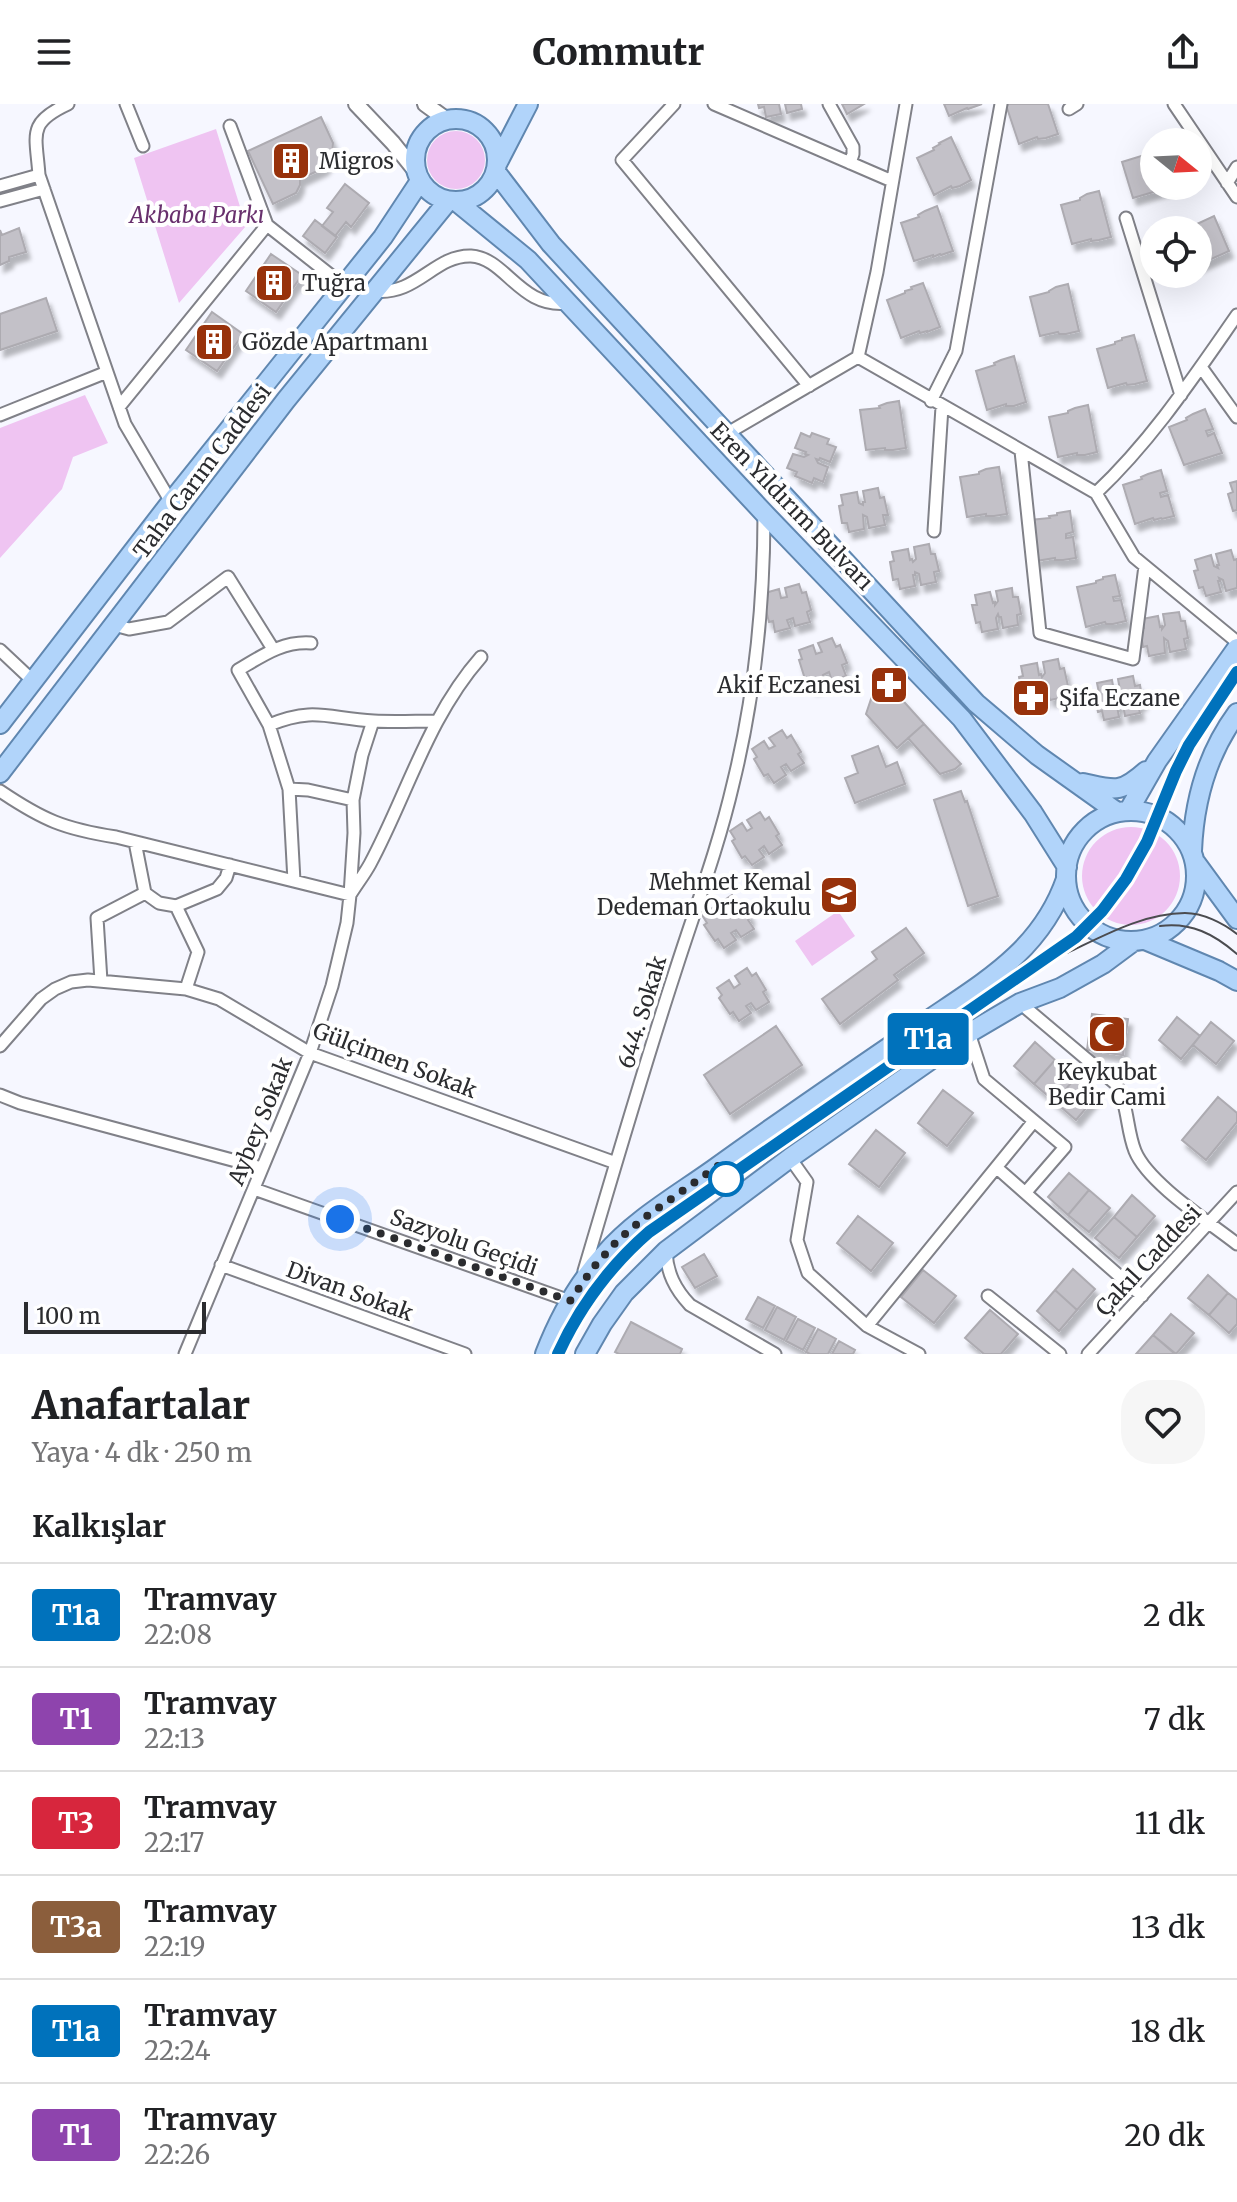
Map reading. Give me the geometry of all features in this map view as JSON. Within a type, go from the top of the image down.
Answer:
[{"type":"main road","points":[[477,104],[431,127],[420,140],[415,156],[419,177],[432,194],[452,201],[473,198],[481,193],[492,180],[528,104]]},
{"type":"main road","points":[[451,119],[472,122],[486,132],[495,147],[496,168]]},
{"type":"main road","name":"Eren Yıldırım Bulvarı","points":[[496,168],[551,244],[976,703],[1029,749],[1123,811]]},
{"type":"main road","name":"Taha Carım Caddesi","points":[[0,724],[171,502],[383,237],[419,177]]},
{"type":"main road","name":"Taha Carım Caddesi","points":[[0,773],[286,400],[452,201]]},
{"type":"main road","name":"Eren Yıldırım Bulvarı","points":[[452,201],[528,260],[962,719],[1033,813],[1066,873]]},
{"type":"main road","points":[[1123,811],[1237,648]]},
{"type":"main road","points":[[585,1354],[624,1293],[666,1251],[790,1158],[969,1033],[1020,1003],[1060,988],[1139,940],[1156,936],[1175,924],[1185,913],[1196,885],[1193,856],[1195,811],[1205,772],[1237,713]]},
{"type":"main road","points":[[1075,782],[1122,789],[1157,761]]},
{"type":"main road","points":[[545,1354],[581,1284],[606,1252],[644,1218],[954,1003],[1020,953],[1048,919],[1074,845],[1097,821],[1123,811],[1151,814],[1171,824],[1186,841],[1237,919]]},
{"type":"main road","points":[[1066,873],[1071,901],[1083,920],[1104,936],[1139,940],[1237,981]]},
{"type":"street","points":[[68,104],[49,113],[38,125],[35,134],[39,175],[125,424],[171,502]]},
{"type":"street","points":[[126,104],[143,146]]},
{"type":"street","points":[[356,104],[393,143],[419,177]]},
{"type":"street","points":[[425,104],[451,119]]},
{"type":"street","points":[[674,104],[622,160],[809,386]]},
{"type":"street","points":[[714,104],[892,181]]},
{"type":"street","points":[[829,104],[853,147],[850,163]]},
{"type":"street","points":[[726,434],[858,357],[877,272],[906,104]]},
{"type":"street","points":[[934,531],[937,404],[956,351],[1001,104]]},
{"type":"street","points":[[1174,104],[1237,197]]},
{"type":"street","points":[[230,126],[267,225],[343,285]]},
{"type":"street","points":[[1227,183],[1237,167]]},
{"type":"street","points":[[0,186],[39,175]]},
{"type":"street","points":[[0,201],[44,189]]},
{"type":"street","points":[[1126,218],[1181,395]]},
{"type":"street","points":[[119,407],[267,225]]},
{"type":"street","points":[[374,291],[400,290],[439,266],[470,256],[485,260],[539,300],[554,304],[568,303]]},
{"type":"street","points":[[1096,493],[1140,448],[1237,315]]},
{"type":"street","points":[[858,357],[1096,493],[1134,557],[1237,642]]},
{"type":"street","points":[[1201,367],[1237,417]]},
{"type":"street","points":[[0,415],[107,372]]},
{"type":"street","points":[[1021,451],[1040,633],[1133,659],[1145,566]]},
{"type":"street","name":"644. Sokak","points":[[581,1284],[736,773],[749,710],[759,631],[764,513]]},
{"type":"street","points":[[114,625],[129,629],[168,622],[228,577],[273,649]]},
{"type":"street","points":[[294,881],[289,789],[269,725],[238,670],[273,649],[294,643],[311,643]]},
{"type":"street","points":[[0,650],[33,681]]},
{"type":"street","points":[[0,791],[60,825],[350,895],[370,864],[437,721],[481,657]]},
{"type":"street","points":[[269,725],[294,716],[317,714],[373,721],[437,721]]},
{"type":"street","name":"Aybey Sokak","points":[[185,1354],[310,1053],[336,971],[350,895],[353,800],[373,721]]},
{"type":"street","points":[[289,789],[353,800]]},
{"type":"street","points":[[135,842],[145,893],[159,903],[176,906],[217,889],[226,878],[230,865]]},
{"type":"street","points":[[101,981],[97,918],[145,893]]},
{"type":"street","points":[[176,906],[198,952],[186,989]]},
{"type":"street","name":"Gülçimen Sokak","points":[[0,1046],[47,993],[71,982],[88,980],[186,989],[219,999],[310,1053],[616,1163]]},
{"type":"street","points":[[1020,1003],[1116,1084],[1125,1103],[1132,1142],[1139,1159],[1157,1181],[1237,1244]]},
{"type":"street","points":[[969,1033],[984,1079],[1065,1147],[1026,1192]]},
{"type":"street","points":[[0,1095],[262,1168]]},
{"type":"street","points":[[867,1326],[1034,1121]]},
{"type":"street","points":[[790,1158],[807,1182],[797,1240],[808,1273],[867,1326],[919,1354]]},
{"type":"street","points":[[997,1168],[1142,1296]]},
{"type":"street","name":"Sazyolu Geçidi","points":[[254,1189],[570,1301]]},
{"type":"street","name":"Çakıl Caddesi","points":[[1088,1354],[1237,1192]]},
{"type":"street","points":[[666,1251],[672,1280],[690,1305],[775,1354]]},
{"type":"street","name":"Divan Sokak","points":[[221,1265],[465,1354]]},
{"type":"street","points":[[988,1296],[1060,1354]]},
{"type":"green space","name":"Akbaba Parkı","points":[[216,129],[246,226],[179,303],[134,158]]},
{"type":"green space","points":[[456,131],[476,140],[485,160],[476,180],[456,189],[436,180],[427,160],[436,140]]},
{"type":"green space","points":[[85,395],[108,443],[73,457],[62,489],[0,558],[0,428]]},
{"type":"green space","points":[[1131,827],[1150,830],[1166,841],[1177,857],[1180,876],[1177,895],[1166,911],[1150,922],[1131,925],[1112,922],[1096,911],[1085,895],[1082,876],[1085,857],[1096,841],[1112,830]]},
{"type":"green space","points":[[838,911],[855,936],[812,966],[795,941]]},
{"type":"building","points":[[758,104],[779,104],[781,114],[766,117],[764,107],[759,108]]},
{"type":"building","points":[[785,104],[801,104],[802,109],[787,113]]},
{"type":"building","points":[[842,104],[864,104],[847,114]]},
{"type":"building","points":[[944,104],[982,104],[949,116]]},
{"type":"building","points":[[1048,104],[1058,134],[1019,144],[1006,105]]},
{"type":"building","name":"Migros","points":[[321,117],[333,143],[328,162],[324,168],[300,179],[296,193],[273,204],[248,151]]},
{"type":"building","points":[[951,137],[971,180],[934,195],[917,158]]},
{"type":"building","points":[[1140,156],[1140,196],[1133,198],[1122,162]]},
{"type":"building","points":[[345,184],[369,203],[351,227],[346,222],[335,236],[322,226],[333,212],[327,208]]},
{"type":"building","points":[[1099,191],[1111,237],[1072,244],[1061,205]]},
{"type":"building","points":[[937,206],[953,251],[914,261],[901,223]]},
{"type":"building","points":[[1212,217],[1229,251],[1212,259]]},
{"type":"building","points":[[315,220],[337,237],[325,253],[303,236]]},
{"type":"building","points":[[19,228],[26,252],[9,257],[9,261],[0,265],[0,230],[2,235]]},
{"type":"building","name":"Tuğra","points":[[271,254],[302,275],[276,312],[246,291]]},
{"type":"building","points":[[923,283],[940,327],[901,338],[887,300]]},
{"type":"building","points":[[1068,284],[1079,331],[1040,336],[1030,297]]},
{"type":"building","points":[[46,298],[57,331],[0,350],[0,314]]},
{"type":"building","name":"Gözde Apartmanı","points":[[212,312],[243,334],[217,371],[186,350]]},
{"type":"building","points":[[1134,335],[1147,381],[1108,388],[1097,349]]},
{"type":"building","points":[[1014,356],[1026,402],[987,410],[976,371]]},
{"type":"building","points":[[899,401],[906,448],[866,450],[860,410],[880,408]]},
{"type":"building","points":[[1088,405],[1097,452],[1058,457],[1049,417]]},
{"type":"building","points":[[1205,409],[1213,429],[1206,431],[1208,436],[1214,433],[1222,453],[1184,465],[1169,427]]},
{"type":"building","points":[[801,433],[829,439],[827,444],[836,447],[830,462],[816,459],[828,467],[823,482],[814,478],[812,483],[795,476],[797,472],[787,468],[793,454],[808,455],[795,448]]},
{"type":"building","points":[[999,467],[1007,514],[967,517],[960,477]]},
{"type":"building","points":[[1161,470],[1167,491],[1160,493],[1161,497],[1168,495],[1174,516],[1135,524],[1123,485]]},
{"type":"building","points":[[1237,481],[1237,510],[1233,511],[1228,494],[1233,492],[1230,483]]},
{"type":"building","points":[[878,488],[880,498],[884,497],[888,515],[883,515],[885,525],[869,528],[867,517],[863,515],[864,529],[849,532],[847,523],[842,523],[841,495],[857,492],[859,503],[863,505],[863,491]]},
{"type":"building","points":[[1070,511],[1073,532],[1066,534],[1066,538],[1073,537],[1076,558],[1036,561],[1030,520],[1050,518],[1057,513]]},
{"type":"building","points":[[929,544],[939,571],[934,572],[936,582],[921,585],[919,574],[915,572],[915,586],[900,589],[898,579],[893,580],[892,552],[908,549],[913,562],[916,559],[914,547]]},
{"type":"building","points":[[1231,550],[1234,560],[1237,559],[1237,588],[1226,591],[1223,580],[1219,578],[1221,592],[1206,596],[1203,587],[1199,588],[1194,571],[1198,570],[1195,560],[1211,555],[1214,566],[1218,568],[1216,554]]},
{"type":"building","points":[[1115,575],[1120,596],[1113,597],[1114,601],[1121,600],[1126,621],[1086,627],[1077,587]]},
{"type":"building","points":[[799,584],[802,593],[806,592],[811,610],[807,612],[810,622],[795,626],[793,618],[787,620],[790,628],[775,632],[764,603],[767,602],[765,593],[779,589],[781,598],[787,597],[785,588]]},
{"type":"building","points":[[1012,588],[1013,597],[1018,597],[1021,614],[1017,615],[1018,625],[1003,628],[998,614],[998,629],[982,632],[980,622],[976,623],[972,605],[977,605],[975,595],[990,592],[995,605],[998,601],[996,591]]},
{"type":"building","points":[[1179,612],[1181,621],[1185,621],[1186,649],[1170,652],[1168,641],[1164,638],[1165,653],[1149,656],[1147,646],[1143,647],[1142,619],[1158,616],[1162,629],[1165,625],[1163,614]]},
{"type":"building","points":[[832,638],[836,647],[840,645],[847,663],[842,665],[846,676],[832,681],[829,672],[823,675],[826,683],[813,688],[809,677],[805,679],[799,650],[813,645],[816,654],[822,652],[818,643]]},
{"type":"building","points":[[1058,659],[1060,669],[1064,668],[1068,686],[1063,687],[1065,697],[1050,700],[1043,686],[1044,701],[1029,704],[1027,694],[1022,695],[1021,666],[1037,663],[1042,677],[1045,673],[1043,662]]},
{"type":"building","points":[[1133,676],[1135,686],[1140,685],[1143,703],[1138,704],[1140,713],[1125,716],[1123,705],[1119,703],[1119,717],[1104,720],[1102,711],[1098,712],[1094,694],[1099,693],[1097,683],[1112,680],[1117,694],[1120,690],[1118,679]]},
{"type":"building","points":[[887,683],[924,724],[897,748],[866,714],[872,696]]},
{"type":"building","points":[[924,724],[961,764],[955,769],[940,774],[908,738]]},
{"type":"building","points":[[782,730],[787,738],[791,735],[804,763],[791,771],[786,764],[781,767],[786,775],[774,783],[768,774],[764,776],[752,749],[764,741],[769,749],[775,746],[769,738]]},
{"type":"building","points":[[878,746],[886,767],[897,762],[905,784],[855,803],[845,778],[858,773],[852,756]]},
{"type":"building","points":[[961,791],[998,896],[968,906],[934,800]]},
{"type":"building","points":[[760,812],[765,820],[769,817],[782,845],[769,854],[764,846],[759,850],[764,857],[752,865],[745,856],[742,858],[730,831],[742,823],[747,831],[752,828],[747,820]]},
{"type":"building","points":[[732,895],[737,903],[741,901],[754,929],[741,937],[736,930],[731,933],[736,940],[724,948],[704,925],[707,923],[702,915],[714,907],[719,915],[725,911],[719,904]]},
{"type":"building","points":[[906,928],[924,953],[894,975],[898,980],[840,1024],[822,999],[877,959],[872,952]]},
{"type":"building","points":[[747,968],[752,976],[756,973],[769,1002],[756,1010],[751,1003],[746,1006],[751,1013],[739,1021],[719,998],[722,995],[717,988],[729,980],[734,988],[740,984],[735,976]]},
{"type":"building","name":"Keykubat Bedir Cami","points":[[1092,1014],[1128,1019],[1123,1055],[1087,1050]]},
{"type":"building","points":[[1177,1017],[1200,1036],[1181,1059],[1159,1040]]},
{"type":"building","points":[[1211,1022],[1234,1041],[1216,1064],[1193,1045]]},
{"type":"building","points":[[776,1026],[802,1065],[730,1114],[704,1075]]},
{"type":"building","points":[[1035,1042],[1055,1060],[1034,1084],[1014,1066]]},
{"type":"building","points":[[1055,1060],[1076,1077],[1055,1102],[1034,1084]]},
{"type":"building","points":[[1076,1077],[1097,1095],[1076,1120],[1055,1102]]},
{"type":"building","points":[[943,1090],[973,1113],[947,1146],[918,1123]]},
{"type":"building","points":[[1218,1097],[1237,1113],[1237,1122],[1206,1160],[1182,1140]]},
{"type":"building","points":[[876,1130],[905,1153],[879,1187],[849,1164]]},
{"type":"building","points":[[1069,1173],[1089,1190],[1068,1215],[1048,1197]]},
{"type":"building","points":[[1089,1190],[1110,1208],[1089,1232],[1068,1215]]},
{"type":"building","points":[[1132,1195],[1155,1216],[1137,1237],[1114,1217]]},
{"type":"building","points":[[858,1216],[893,1243],[871,1271],[837,1243]]},
{"type":"building","points":[[1114,1217],[1137,1237],[1119,1258],[1095,1238]]},
{"type":"building","points":[[704,1254],[717,1276],[695,1288],[682,1267]]},
{"type":"building","points":[[1073,1269],[1095,1289],[1077,1310],[1055,1290]]},
{"type":"building","points":[[923,1270],[956,1296],[934,1323],[901,1297]]},
{"type":"building","points":[[1208,1275],[1228,1293],[1209,1315],[1188,1298]]},
{"type":"building","points":[[1055,1290],[1077,1310],[1059,1331],[1037,1311]]},
{"type":"building","points":[[1228,1293],[1237,1300],[1237,1324],[1229,1333],[1209,1315]]},
{"type":"building","points":[[758,1297],[775,1306],[763,1328],[746,1319]]},
{"type":"building","points":[[777,1307],[796,1317],[784,1340],[765,1330]]},
{"type":"building","points":[[990,1310],[1018,1334],[1001,1354],[984,1354],[965,1338]]},
{"type":"building","points":[[1171,1314],[1194,1333],[1176,1354],[1153,1335]]},
{"type":"building","points":[[798,1319],[815,1328],[803,1350],[786,1341]]},
{"type":"building","points":[[631,1322],[682,1349],[680,1354],[615,1352]]},
{"type":"building","points":[[818,1329],[836,1339],[828,1354],[806,1352]]},
{"type":"building","points":[[1153,1335],[1175,1354],[1136,1354]]},
{"type":"building","points":[[839,1341],[855,1350],[853,1354],[832,1354]]},
{"type":"tram line","points":[[558,1354],[598,1288],[649,1232],[1076,937],[1102,911],[1126,879],[1147,842],[1189,745],[1237,672]]},
{"type":"tram line","name":"T1a","points":[[558,1354],[609,1273],[649,1232],[1076,937],[1102,911],[1138,860],[1189,745],[1237,672]]},
{"type":"tram line","points":[[1067,953],[1124,927],[1170,914],[1192,913],[1206,917],[1237,934]]},
{"type":"tram line","points":[[1160,926],[1182,926],[1202,931],[1237,954]]},
{"type":"place","name":"Migros","points":[[291,161]]},
{"type":"place","name":"Tuğra","points":[[274,283]]},
{"type":"place","name":"Gözde Apartmanı","points":[[214,342]]},
{"type":"place","name":"Akif Eczanesi","points":[[889,685]]},
{"type":"place","name":"Şifa Eczane","points":[[1031,698]]},
{"type":"place","name":"Mehmet Kemal Dedeman Ortaokulu","points":[[839,895]]},
{"type":"place","name":"Keykubat Bedir Cami","points":[[1107,1034]]},
{"type":"route","points":[[340,1219],[570,1301],[606,1252],[644,1218],[718,1166],[726,1179]]}]
